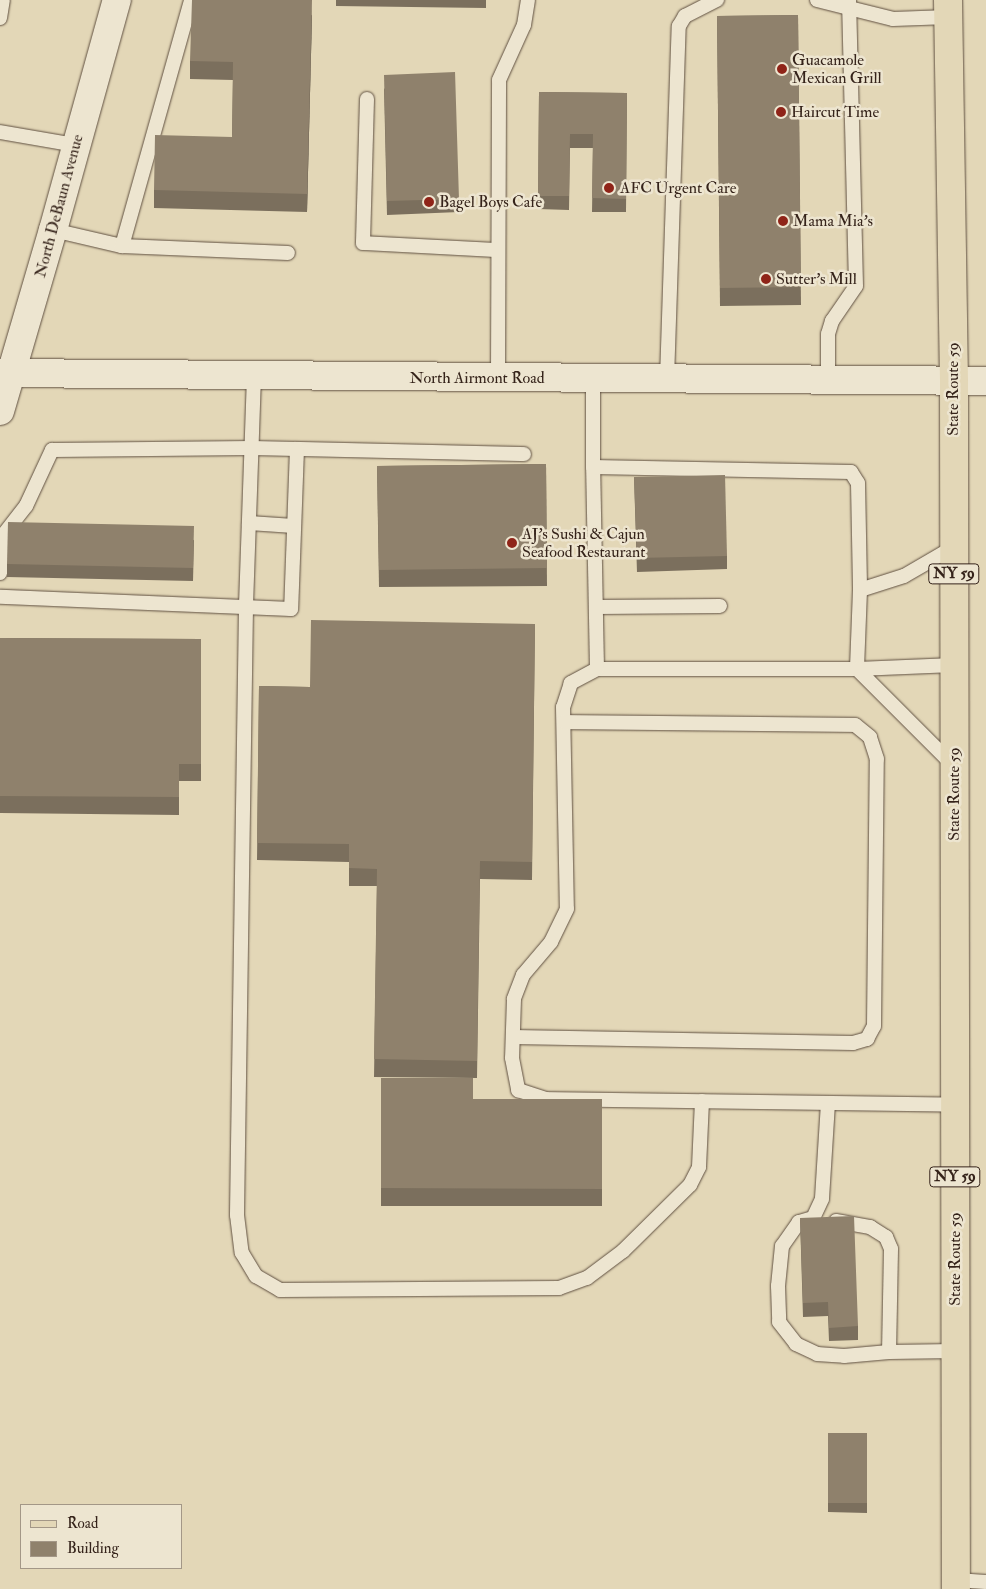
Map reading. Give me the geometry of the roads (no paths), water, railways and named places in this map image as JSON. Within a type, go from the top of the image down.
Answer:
[{"type":"main road","name":"State Route 59","points":[[948,8],[954,381],[956,1585]]},
{"type":"street","name":"North DeBaun Avenue","points":[[0,411],[5,373],[53,230],[75,145],[117,0]]},
{"type":"street","name":"North Airmont Road","points":[[5,373],[986,381]]},
{"type":"lane","points":[[0,18],[3,0]]},
{"type":"lane","points":[[122,246],[191,0]]},
{"type":"lane","points":[[498,378],[499,80],[524,25],[528,0]]},
{"type":"lane","points":[[667,379],[679,26],[686,16],[717,0]]},
{"type":"lane","points":[[817,0],[850,5],[893,20],[948,8]]},
{"type":"lane","points":[[828,381],[828,334],[832,320],[856,286],[850,5]]},
{"type":"lane","points":[[367,99],[363,243],[498,250]]},
{"type":"lane","points":[[0,132],[75,145]]},
{"type":"lane","points":[[53,230],[122,246],[288,253]]},
{"type":"lane","points":[[254,376],[246,607],[237,1215],[242,1252],[256,1276],[280,1290],[559,1288],[587,1278],[623,1251],[690,1185],[699,1167],[702,1101]]},
{"type":"lane","points":[[592,378],[597,669]]},
{"type":"lane","points":[[0,573],[4,534],[26,506],[52,450],[252,448],[524,454]]},
{"type":"lane","points":[[0,597],[291,608],[297,449]]},
{"type":"lane","points":[[594,468],[851,472],[858,483],[860,590],[857,669],[954,766]]},
{"type":"lane","points":[[248,523],[294,526]]},
{"type":"lane","points":[[860,590],[904,576],[954,547]]},
{"type":"lane","points":[[596,606],[720,606]]},
{"type":"lane","points":[[954,665],[857,669],[597,669],[571,683],[563,707],[567,909],[551,942],[523,975],[514,998],[512,1058],[518,1090],[546,1098],[955,1105]]},
{"type":"lane","points":[[513,1037],[853,1043],[867,1039],[874,1026],[877,759],[870,737],[855,725],[564,722]]},
{"type":"lane","points":[[812,1218],[822,1199],[825,1178],[828,1103]]},
{"type":"lane","points":[[889,1352],[891,1248],[886,1237],[870,1227],[812,1218],[798,1222],[782,1246],[778,1286],[779,1322],[796,1344],[818,1354],[844,1356],[889,1352],[955,1351]]},
{"type":"lane","points":[[956,1585],[986,1582]]},
{"type":"place","name":"Guacamole Mexican Grill","points":[[782,69]]},
{"type":"place","name":"Haircut Time","points":[[781,112]]},
{"type":"place","name":"AFC Urgent Care","points":[[609,188]]},
{"type":"place","name":"Bagel Boys Cafe","points":[[429,202]]},
{"type":"place","name":"Mama Mia's","points":[[783,221]]},
{"type":"place","name":"Sutter's Mill","points":[[766,279]]},
{"type":"place","name":"AJ's Sushi & Cajun Seafood Restaurant","points":[[512,543]]}]
